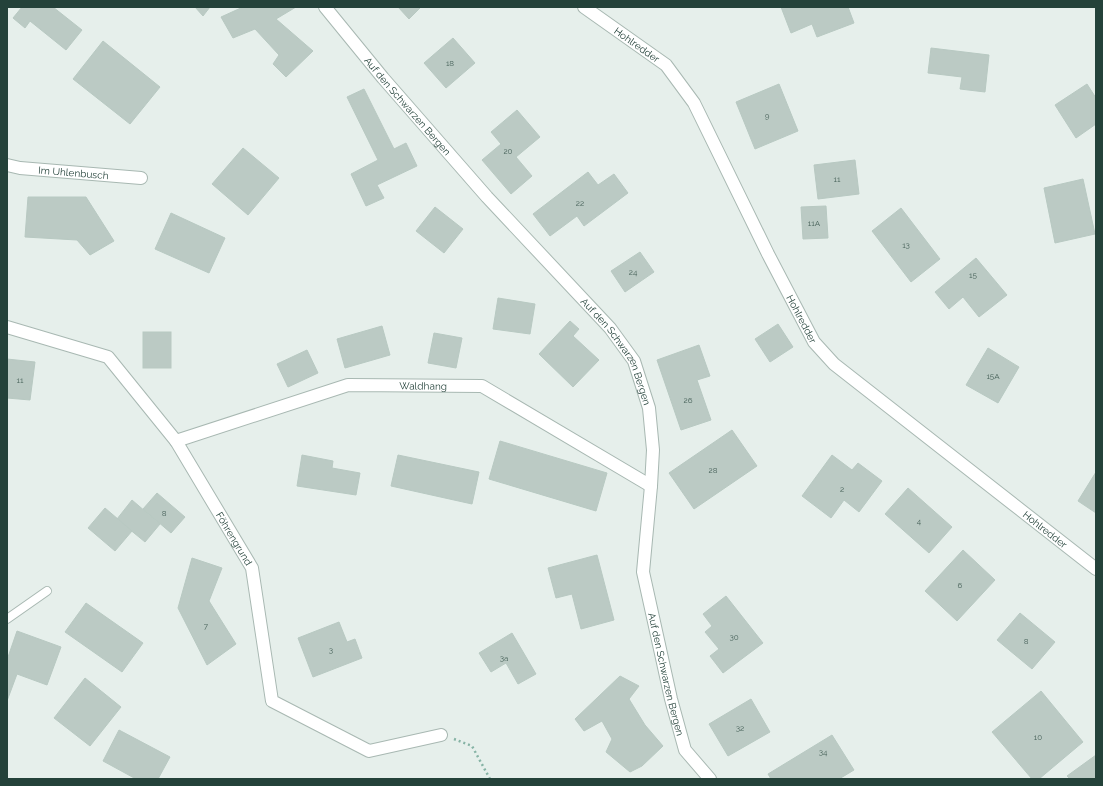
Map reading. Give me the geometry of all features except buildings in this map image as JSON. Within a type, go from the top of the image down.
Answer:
[{"type":"street","name":"Auf den Schwarzen Bergen","points":[[325,7],[383,78],[487,197],[610,328],[634,361],[649,408],[653,450],[643,572],[671,699],[685,750],[710,779]]},
{"type":"street","name":"Hohlredder","points":[[584,7],[666,65],[694,103],[768,254],[814,342],[834,364],[1096,569]]},
{"type":"street","name":"Im Uhlenbusch","points":[[7,165],[20,168],[141,178]]},
{"type":"street","name":"Föhrengrund","points":[[7,327],[108,357],[176,441],[252,568],[272,701],[368,751],[441,735]]},
{"type":"street","name":"Waldhang","points":[[176,441],[348,385],[482,386],[651,486]]},
{"type":"lane","points":[[7,620],[47,591]]},
{"type":"path","points":[[441,735],[472,746],[490,779]]}]
